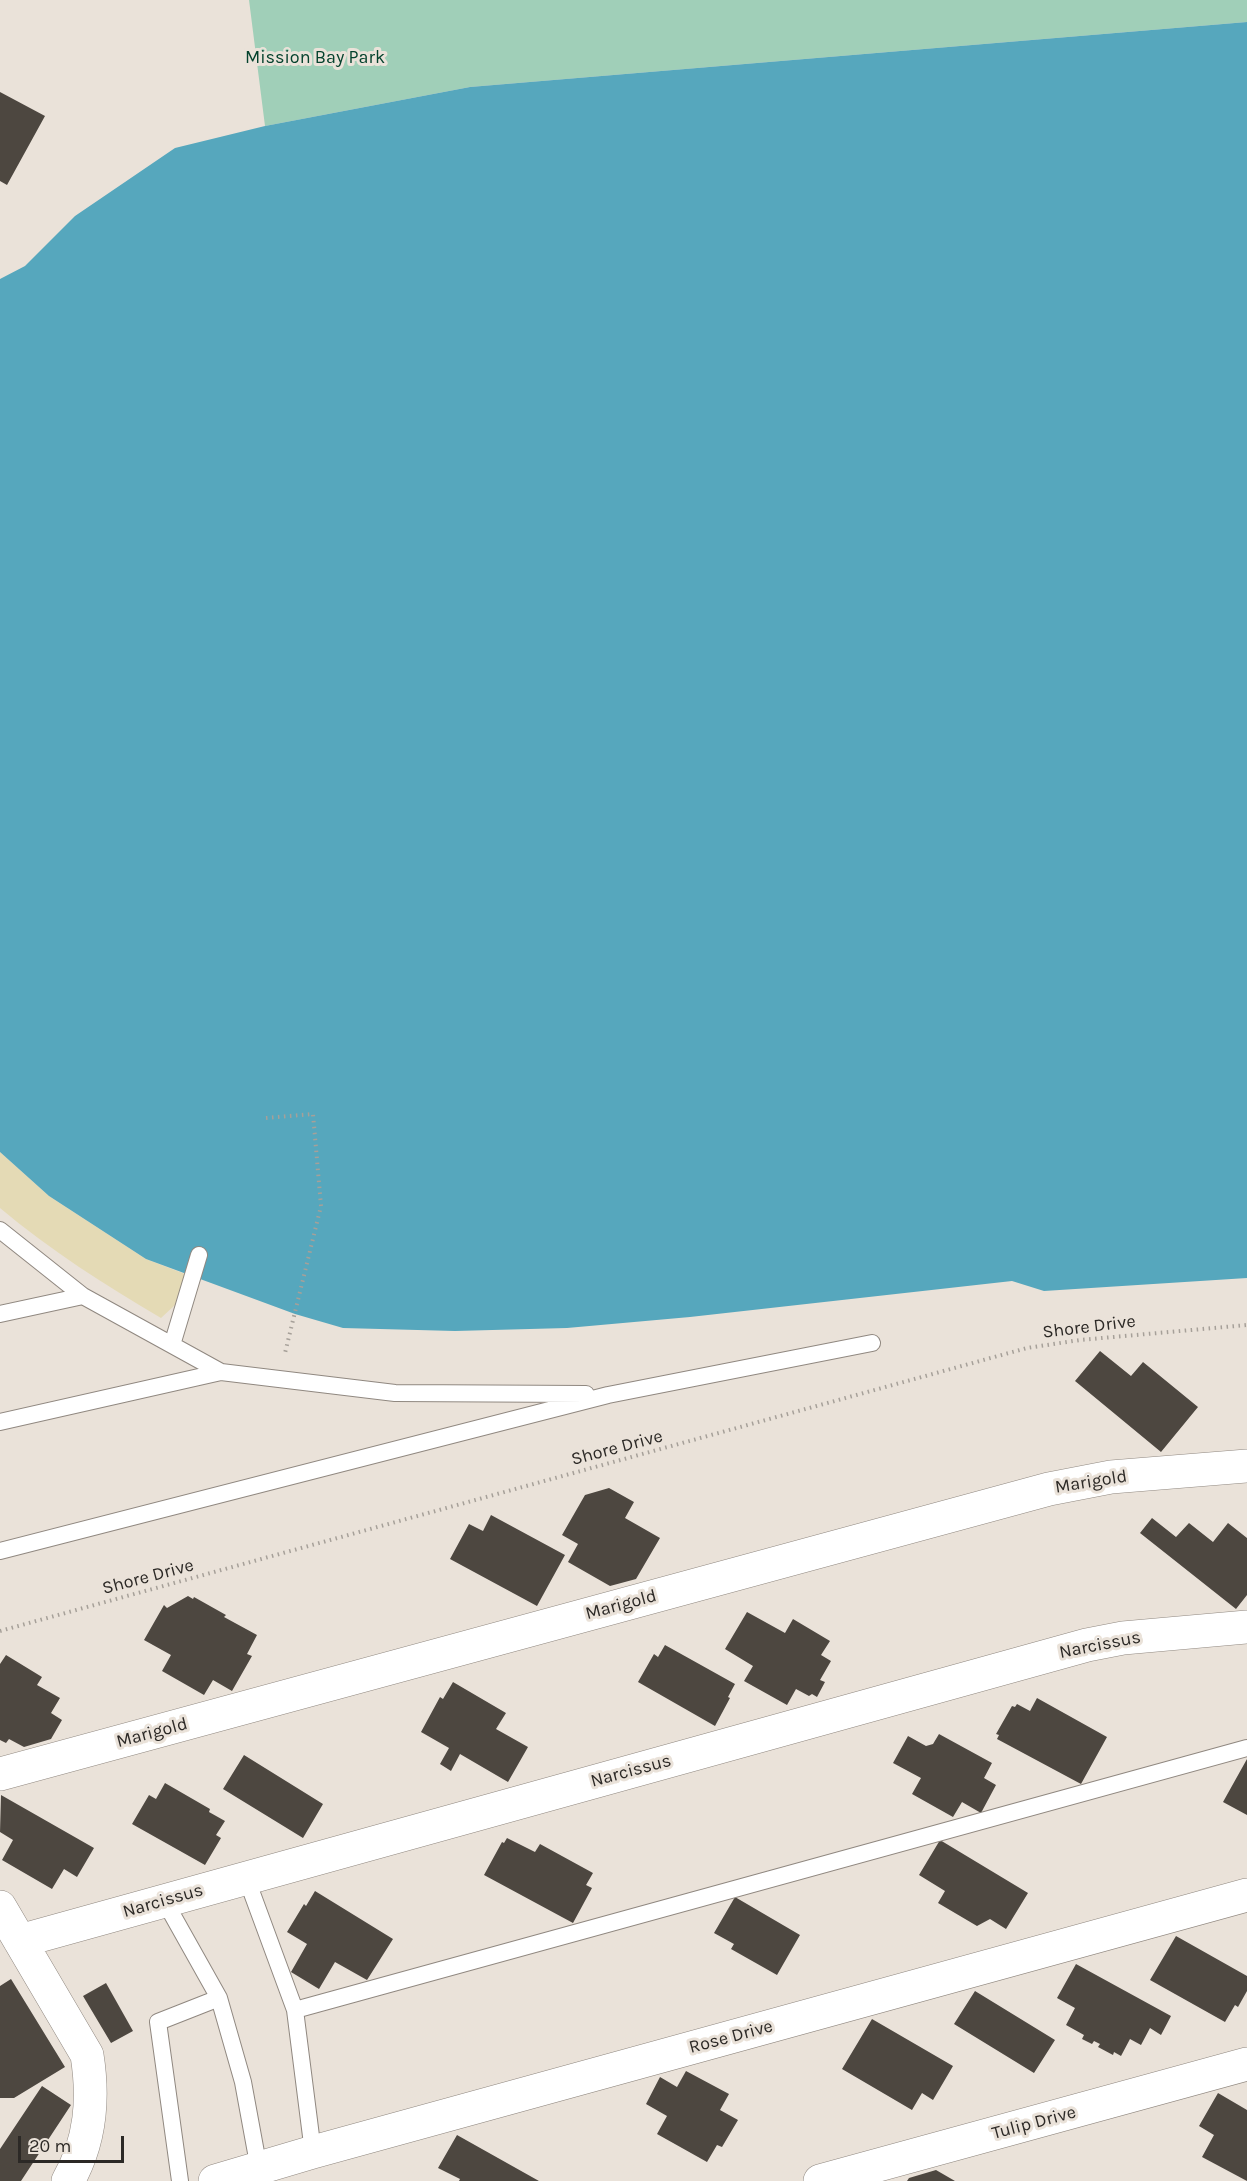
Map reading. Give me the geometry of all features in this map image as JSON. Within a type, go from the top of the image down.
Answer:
[{"type":"street","name":"Marigold","points":[[0,1774],[1049,1489],[1111,1477],[1247,1466]]},
{"type":"street","name":"Narcissus","points":[[20,1941],[1087,1645],[1124,1638],[1247,1627]]},
{"type":"street","name":"Rose Drive","points":[[215,2181],[1247,1895]]},
{"type":"street","points":[[0,1907],[87,2055],[92,2107],[85,2139],[68,2181]]},
{"type":"street","name":"Tulip Drive","points":[[820,2181],[1247,2064]]},
{"type":"lane","points":[[0,1230],[83,1296],[221,1372]]},
{"type":"lane","points":[[172,1345],[199,1255]]},
{"type":"lane","points":[[0,1314],[83,1296]]},
{"type":"lane","points":[[0,1551],[608,1395],[872,1343]]},
{"type":"lane","points":[[0,1422],[221,1372],[395,1393],[608,1395]]},
{"type":"lane","points":[[295,2010],[1247,1748]]},
{"type":"lane","points":[[246,1877],[295,2010],[313,2152]]},
{"type":"lane","points":[[164,1900],[219,1998],[243,2082],[259,2169]]},
{"type":"lane","points":[[180,2181],[158,2022],[219,1998]]},
{"type":"path","points":[[266,1118],[313,1114],[321,1206],[278,1379]]},
{"type":"path","name":"Shore Drive","points":[[0,1632],[1027,1348],[1080,1340],[1247,1325]]},
{"type":"green space","name":"Mission Bay Park","points":[[249,0],[1247,0],[1247,22],[470,87],[265,126]]},
{"type":"sand","points":[[0,1152],[49,1196],[146,1259],[185,1274],[175,1305],[161,1318],[78,1266],[0,1208]]},
{"type":"water","points":[[1247,22],[1247,1278],[1044,1291],[1012,1281],[690,1317],[567,1328],[455,1331],[343,1328],[295,1314],[146,1259],[49,1196],[0,1152],[0,279],[25,266],[75,216],[175,148],[265,126],[470,87]]},
{"type":"building","points":[[0,92],[45,116],[7,185],[0,181]]},
{"type":"building","points":[[1100,1351],[1131,1376],[1143,1362],[1198,1407],[1161,1452],[1075,1381]]},
{"type":"building","points":[[609,1488],[634,1502],[625,1518],[660,1538],[636,1579],[610,1586],[568,1562],[578,1544],[562,1535],[585,1495]]},
{"type":"building","points":[[491,1515],[565,1555],[537,1606],[450,1559],[469,1524],[483,1531]]},
{"type":"building","points":[[1152,1518],[1176,1537],[1189,1523],[1213,1542],[1228,1523],[1247,1538],[1247,1595],[1236,1609],[1140,1533]]},
{"type":"building","points":[[188,1596],[226,1615],[224,1617],[257,1635],[247,1654],[252,1656],[232,1691],[213,1680],[204,1695],[162,1671],[171,1655],[144,1640],[164,1605],[167,1608]]},
{"type":"building","points":[[747,1612],[785,1633],[793,1619],[830,1641],[821,1655],[831,1661],[820,1680],[825,1682],[817,1697],[812,1694],[809,1696],[796,1689],[787,1705],[744,1681],[753,1666],[725,1649]]},
{"type":"building","points":[[665,1645],[735,1684],[715,1726],[638,1682],[654,1654],[658,1657]]},
{"type":"building","points":[[6,1655],[42,1677],[37,1685],[60,1698],[51,1713],[62,1720],[51,1739],[24,1747],[9,1739],[6,1743],[0,1740],[0,1664]]},
{"type":"building","points":[[453,1682],[506,1713],[496,1729],[528,1747],[508,1782],[460,1754],[451,1771],[440,1764],[449,1748],[421,1732],[440,1697],[443,1699]]},
{"type":"building","points":[[1037,1698],[1107,1737],[1081,1784],[997,1739],[999,1735],[996,1734],[1012,1706],[1015,1707],[1017,1704],[1030,1711]]},
{"type":"building","points":[[939,1734],[992,1763],[984,1778],[996,1785],[981,1813],[962,1802],[953,1817],[912,1794],[921,1778],[893,1763],[908,1736],[926,1746],[933,1744]]},
{"type":"building","points":[[244,1755],[323,1804],[303,1838],[223,1789]]},
{"type":"building","points":[[1247,1759],[1247,1815],[1223,1802]]},
{"type":"building","points":[[165,1783],[210,1809],[209,1812],[225,1821],[216,1835],[221,1838],[205,1865],[132,1824],[149,1795],[156,1799]]},
{"type":"building","points":[[1,1795],[94,1848],[77,1877],[64,1869],[52,1889],[2,1860],[13,1840],[0,1832]]},
{"type":"building","points":[[507,1838],[535,1852],[540,1844],[593,1873],[586,1885],[592,1888],[573,1923],[484,1875],[502,1842],[504,1843]]},
{"type":"building","points":[[940,1840],[1028,1893],[1006,1929],[990,1919],[977,1926],[938,1903],[945,1891],[919,1875]]},
{"type":"building","points":[[315,1891],[393,1939],[367,1980],[335,1962],[319,1989],[291,1972],[307,1944],[287,1932]]},
{"type":"building","points":[[735,1897],[800,1935],[777,1975],[731,1949],[734,1944],[714,1933]]},
{"type":"building","points":[[1176,1936],[1247,1976],[1247,1991],[1238,2007],[1235,2005],[1225,2022],[1150,1980]]},
{"type":"building","points":[[1076,1964],[1171,2016],[1161,2035],[1150,2028],[1141,2045],[1130,2039],[1121,2056],[1114,2052],[1113,2055],[1098,2047],[1100,2044],[1094,2041],[1092,2044],[1082,2039],[1084,2035],[1066,2025],[1075,2008],[1057,1998]]},
{"type":"building","points":[[11,1979],[65,2067],[14,2098],[0,2098],[0,1986]]},
{"type":"building","points":[[106,1983],[133,2031],[111,2043],[83,1996]]},
{"type":"building","points":[[975,1991],[1055,2040],[1034,2073],[954,2024]]},
{"type":"building","points":[[872,2019],[953,2066],[933,2100],[922,2093],[912,2110],[842,2069]]},
{"type":"building","points":[[686,2071],[729,2094],[720,2110],[738,2120],[722,2147],[717,2145],[707,2162],[657,2134],[667,2116],[646,2104],[660,2077],[677,2087]]},
{"type":"building","points":[[42,2086],[71,2105],[21,2181],[0,2181],[0,2149]]},
{"type":"building","points":[[1218,2093],[1247,2110],[1247,2181],[1202,2157],[1214,2135],[1199,2126]]},
{"type":"building","points":[[457,2135],[539,2181],[459,2181],[460,2179],[438,2168]]},
{"type":"building","points":[[936,2170],[955,2181],[907,2181],[909,2178]]}]
